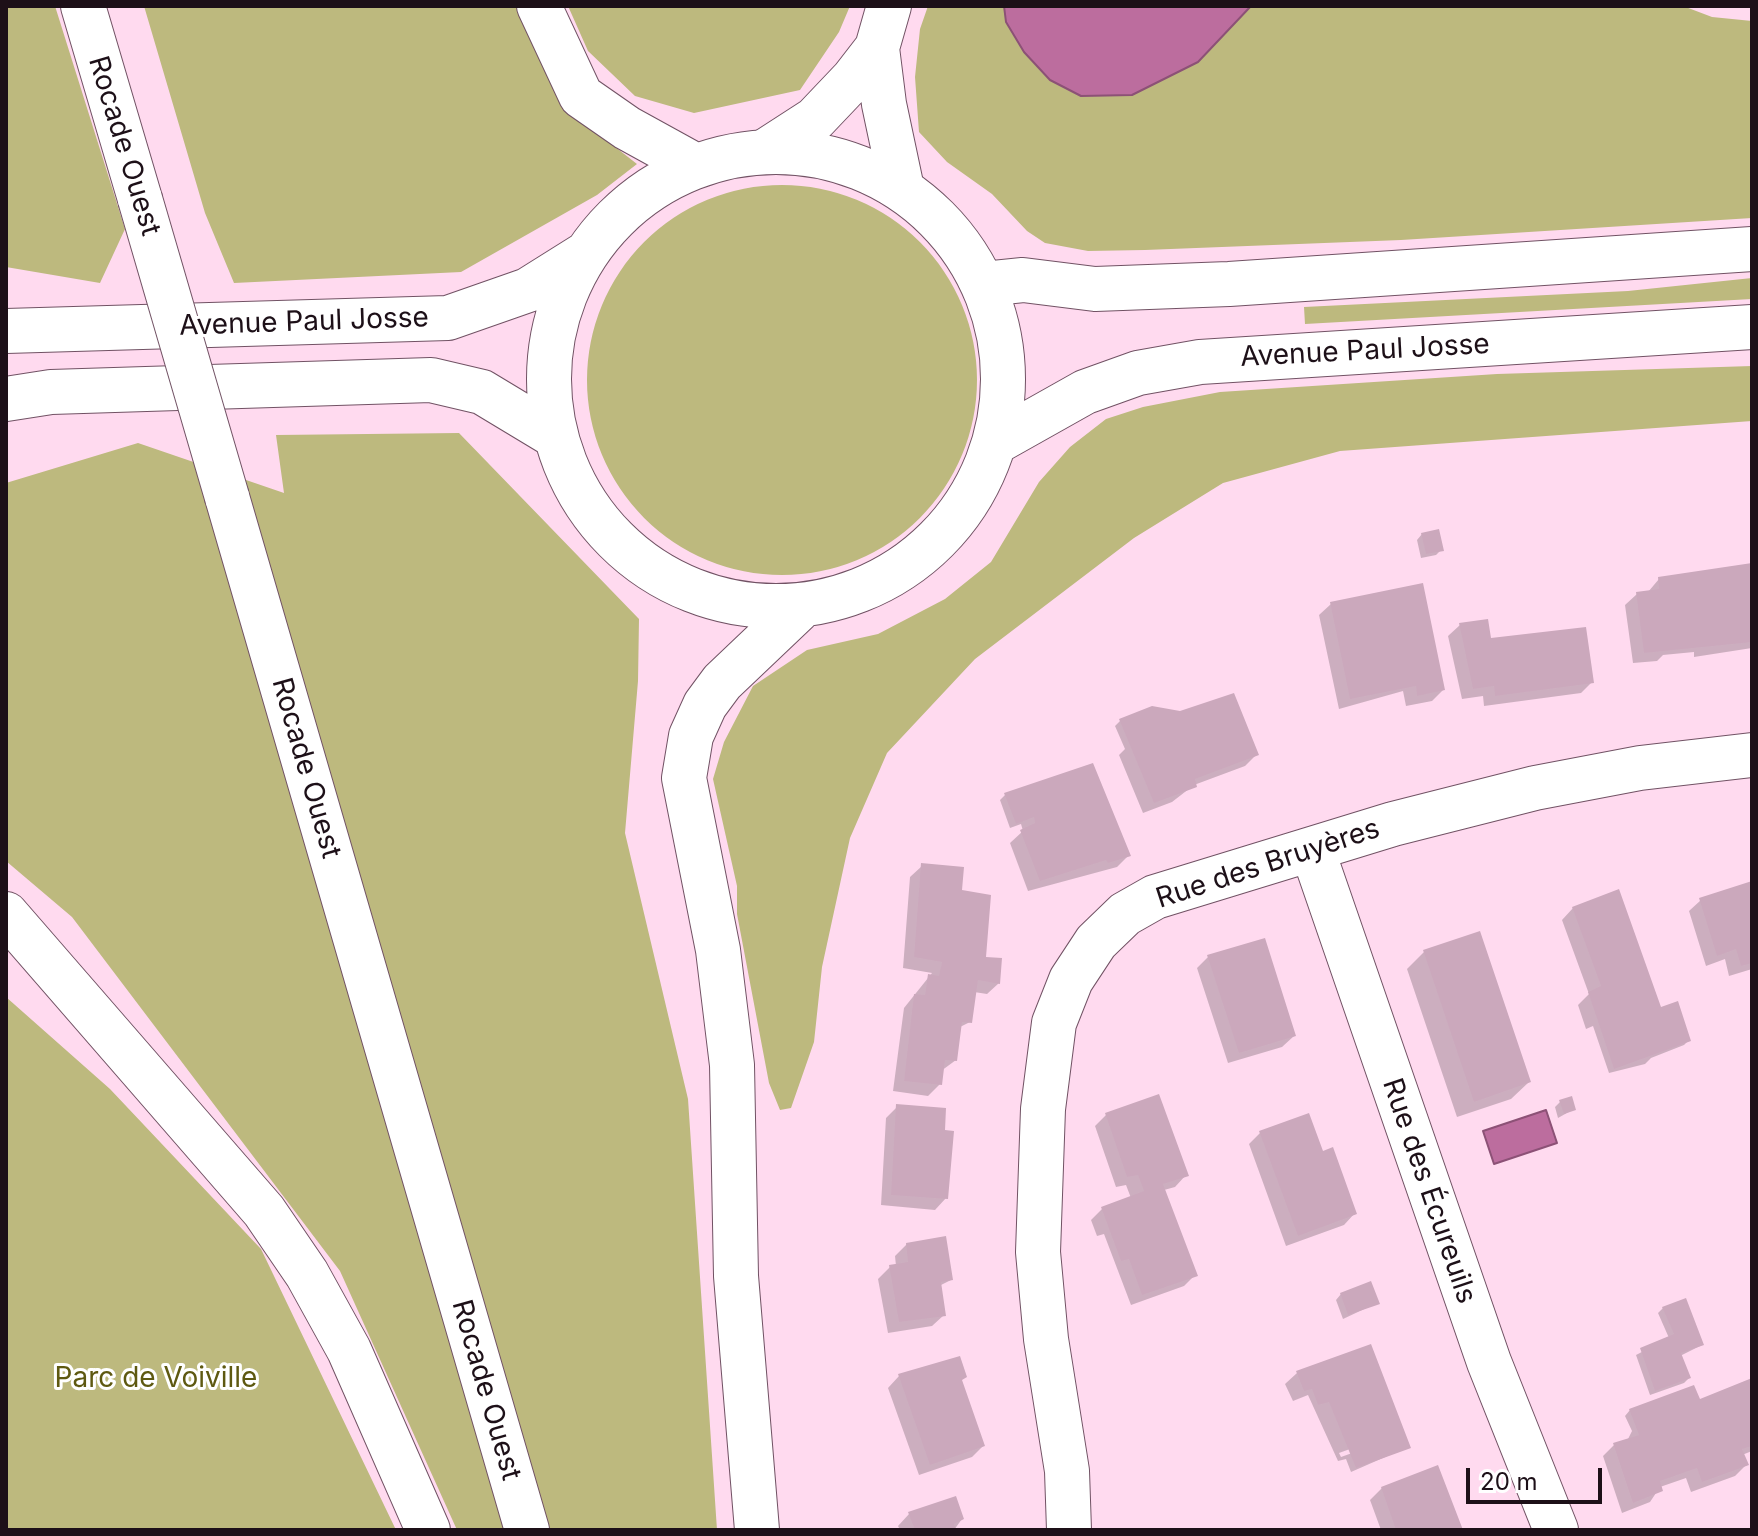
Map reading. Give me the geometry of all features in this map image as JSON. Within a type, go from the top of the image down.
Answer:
[{"type":"main road","name":"Rocade Ouest","points":[[83,6],[527,1530]]},
{"type":"main road","points":[[539,6],[581,96],[627,128],[696,166]]},
{"type":"main road","points":[[889,6],[877,48],[884,104],[902,189]]},
{"type":"main road","points":[[764,152],[815,119],[877,48]]},
{"type":"main road","points":[[764,152],[800,153],[836,159],[902,189],[949,231],[984,284],[997,322],[1004,362],[1003,403],[996,442],[968,503],[923,552],[867,588],[803,605],[756,605],[710,597],[667,578],[629,553],[597,519],[572,480],[555,436],[549,399],[549,360],[560,311],[587,253],[634,201],[696,166],[729,156],[764,152]]},
{"type":"main road","points":[[984,284],[1023,280],[1095,289],[1229,284],[1752,249]]},
{"type":"main road","name":"Avenue Paul Josse","points":[[6,331],[448,318],[528,290],[587,253]]},
{"type":"main road","name":"Avenue Paul Josse","points":[[996,442],[1085,392],[1138,373],[1200,362],[1752,327]]},
{"type":"main road","points":[[6,399],[51,392],[431,380],[482,392],[555,436]]},
{"type":"main road","points":[[757,1530],[736,1276],[732,1065],[718,950],[684,778],[691,736],[705,705],[722,682],[803,605]]},
{"type":"main road","name":"Rue des Bruyères","points":[[1070,1526],[1038,1252],[1043,1109],[1054,1023],[1096,942],[1125,914],[1155,897],[1393,824],[1535,788],[1640,768],[1752,755]]},
{"type":"main road","name":"Rue des Écureuils","points":[[1312,849],[1489,1362],[1556,1530]]},
{"type":"main road","points":[[6,914],[264,1211],[299,1261],[349,1350],[428,1530]]},
{"type":"green space","points":[[6,6],[55,6],[125,229],[100,283],[6,267]]},
{"type":"green space","points":[[144,6],[526,6],[560,104],[637,164],[597,195],[461,272],[234,283],[205,213]]},
{"type":"green space","points":[[568,6],[850,6],[839,32],[800,90],[694,113],[635,96],[588,51]]},
{"type":"green space","points":[[928,6],[1683,6],[1712,17],[1752,21],[1752,218],[1401,240],[1145,250],[1088,251],[1045,243],[1027,231],[992,194],[947,162],[919,132],[915,77],[920,29]]},
{"type":"green space","points":[[782,185],[820,189],[856,200],[890,218],[920,242],[944,272],[962,306],[973,342],[977,380],[973,418],[962,454],[944,488],[920,518],[890,542],[856,560],[820,571],[782,575],[744,571],[708,560],[674,542],[644,518],[620,488],[602,454],[591,418],[587,380],[591,342],[602,306],[620,272],[644,242],[674,218],[708,200],[744,189]]},
{"type":"green space","points":[[1752,278],[1752,299],[1305,324],[1304,307],[1628,291]]},
{"type":"green space","points":[[1752,366],[1752,421],[1340,451],[1223,483],[1134,538],[975,659],[887,753],[850,838],[822,967],[814,1042],[791,1108],[780,1110],[769,1083],[737,914],[737,886],[713,779],[724,742],[753,686],[807,650],[878,634],[945,599],[991,562],[1039,482],[1070,447],[1106,419],[1143,407],[1220,392],[1497,374]]},
{"type":"green space","points":[[459,433],[639,619],[638,681],[625,833],[688,1099],[717,1530],[457,1530],[340,1271],[72,917],[6,861],[6,483],[138,443],[284,493],[276,435]]},
{"type":"green space","name":"Parc de Voiville","points":[[6,997],[110,1089],[261,1249],[396,1530],[6,1530]]},
{"type":"shaded area","points":[[1004,6],[1251,6],[1198,62],[1132,95],[1081,96],[1050,80],[1024,52],[1006,22]]},
{"type":"shaded area","points":[[1546,1110],[1557,1143],[1494,1164],[1483,1131]]},
{"type":"building","points":[[1439,529],[1444,551],[1426,554],[1421,533]]},
{"type":"building","points":[[1752,563],[1752,642],[1644,653],[1636,592],[1659,589],[1658,577]]},
{"type":"building","points":[[1423,583],[1445,690],[1417,696],[1416,686],[1350,699],[1330,602]]},
{"type":"building","points":[[1488,619],[1491,638],[1586,627],[1594,683],[1495,696],[1494,686],[1473,689],[1459,623]]},
{"type":"building","points":[[1234,693],[1259,755],[1195,779],[1197,787],[1154,803],[1119,719],[1152,706],[1180,711]]},
{"type":"building","points":[[1093,763],[1131,856],[1108,863],[1106,860],[1040,881],[1020,830],[1035,823],[1034,817],[1016,824],[1004,793]]},
{"type":"building","points":[[921,863],[964,867],[962,890],[991,895],[986,957],[1002,958],[1000,984],[978,980],[972,1023],[962,1022],[957,1061],[945,1060],[942,1085],[904,1081],[914,994],[925,995],[928,974],[939,976],[942,962],[914,957]]},
{"type":"building","points":[[1752,881],[1752,963],[1741,966],[1736,949],[1717,956],[1699,898]]},
{"type":"building","points":[[1619,889],[1661,1007],[1678,1001],[1691,1041],[1614,1069],[1588,992],[1601,986],[1572,907]]},
{"type":"building","points":[[1480,931],[1531,1082],[1474,1102],[1423,950]]},
{"type":"building","points":[[1265,938],[1296,1036],[1239,1053],[1207,955]]},
{"type":"building","points":[[1159,1094],[1189,1176],[1163,1184],[1198,1276],[1142,1295],[1129,1259],[1121,1261],[1101,1207],[1144,1191],[1138,1175],[1127,1177],[1105,1113]]},
{"type":"building","points":[[1572,1096],[1576,1110],[1564,1114],[1559,1100]]},
{"type":"building","points":[[896,1104],[946,1108],[945,1130],[954,1131],[948,1199],[891,1195]]},
{"type":"building","points":[[1309,1113],[1323,1151],[1333,1147],[1357,1214],[1298,1236],[1259,1131]]},
{"type":"building","points":[[946,1236],[953,1280],[941,1282],[946,1316],[899,1322],[889,1265],[908,1262],[906,1243]]},
{"type":"building","points":[[1371,1281],[1380,1304],[1348,1315],[1340,1293]]},
{"type":"building","points":[[1686,1298],[1704,1345],[1681,1353],[1691,1378],[1655,1391],[1640,1348],[1674,1334],[1662,1307]]},
{"type":"building","points":[[1371,1344],[1411,1448],[1356,1468],[1329,1402],[1318,1405],[1312,1389],[1304,1391],[1296,1371]]},
{"type":"building","points":[[960,1356],[967,1377],[962,1380],[985,1446],[930,1465],[898,1374]]},
{"type":"building","points":[[1752,1378],[1752,1446],[1742,1449],[1749,1465],[1702,1482],[1697,1468],[1660,1481],[1663,1491],[1633,1503],[1613,1443],[1639,1435],[1629,1409],[1694,1385],[1700,1399]]},
{"type":"building","points":[[1438,1465],[1463,1530],[1396,1530],[1381,1487]]},
{"type":"building","points":[[956,1496],[964,1519],[954,1524],[956,1530],[915,1530],[908,1512]]}]
